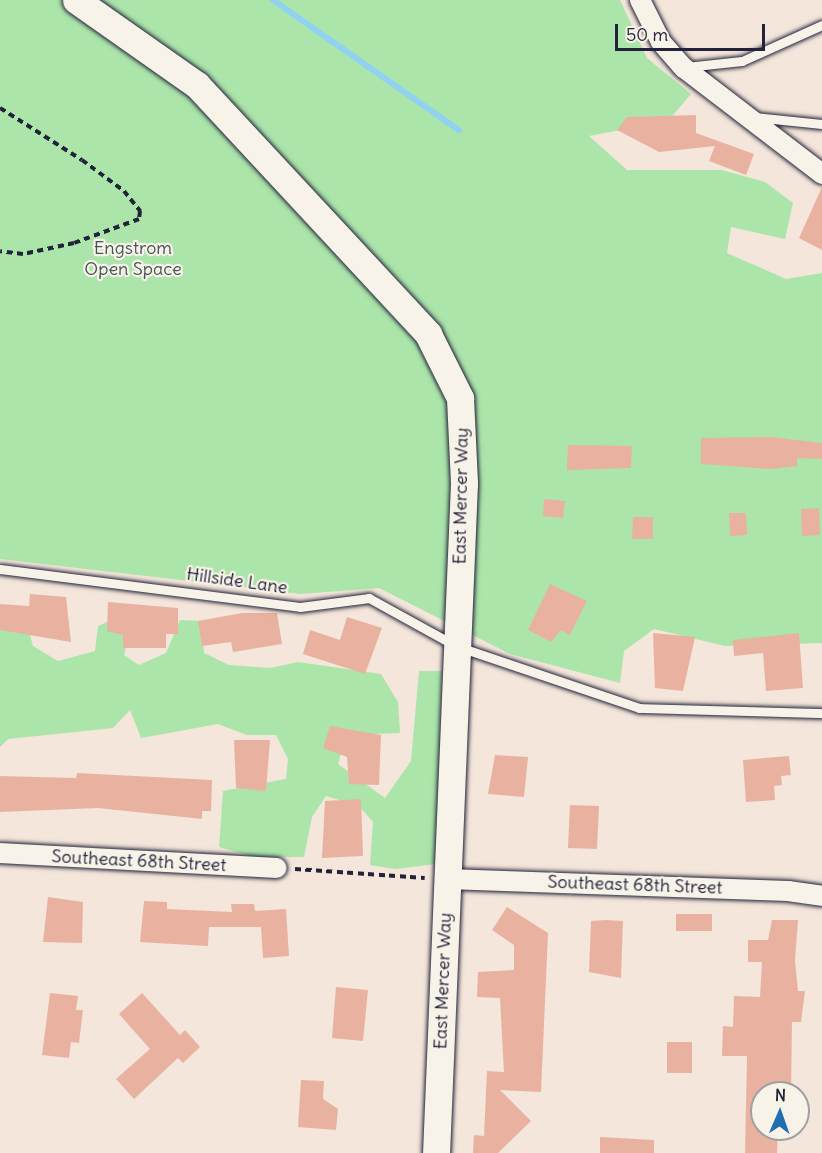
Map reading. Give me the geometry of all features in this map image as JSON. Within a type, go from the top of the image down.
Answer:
[{"type":"street","name":"East Mercer Way","points":[[76,0],[197,85],[443,356],[460,398],[464,441],[435,1153]]},
{"type":"street","points":[[640,0],[661,42],[684,68],[743,116],[822,174]]},
{"type":"street","name":"Southeast 68th Street","points":[[0,853],[277,868]]},
{"type":"street","name":"Southeast 68th Street","points":[[447,879],[788,891],[822,896]]},
{"type":"lane","points":[[684,68],[742,61],[822,25]]},
{"type":"lane","points":[[743,116],[822,124]]},
{"type":"lane","name":"Hillside Lane","points":[[0,569],[300,607],[369,598],[456,646],[639,708],[822,713]]},
{"type":"path","points":[[0,108],[82,160],[140,211],[139,219],[74,243],[23,254],[0,251]]},
{"type":"path","points":[[277,868],[447,879]]},
{"type":"green space","name":"Engstrom Open Space","points":[[0,0],[620,0],[647,58],[691,94],[668,121],[589,136],[627,170],[722,170],[765,182],[793,203],[785,239],[731,227],[727,253],[786,279],[822,273],[822,643],[725,646],[654,629],[624,651],[620,683],[510,654],[379,588],[300,594],[0,559]]},
{"type":"green space","points":[[23,610],[33,646],[58,661],[95,651],[98,626],[118,617],[131,625],[124,655],[139,665],[166,653],[180,620],[201,621],[204,653],[229,665],[270,668],[298,662],[381,674],[398,702],[400,733],[346,735],[338,764],[385,798],[411,761],[419,671],[442,671],[437,864],[395,869],[370,865],[373,822],[359,806],[326,796],[312,817],[304,857],[254,857],[219,847],[223,791],[286,779],[288,759],[276,735],[247,735],[218,724],[141,738],[130,710],[113,728],[8,739],[0,747],[0,611]]},
{"type":"building","points":[[696,115],[696,133],[754,154],[746,175],[709,161],[715,146],[659,152],[617,130],[627,117]]},
{"type":"building","points":[[822,187],[822,250],[799,238]]},
{"type":"building","points":[[772,437],[822,443],[822,459],[797,458],[797,466],[772,469],[701,464],[701,438]]},
{"type":"building","points":[[568,445],[632,446],[631,468],[567,470]]},
{"type":"building","points":[[544,499],[565,501],[563,518],[543,516]]},
{"type":"building","points":[[819,508],[820,535],[802,536],[801,509]]},
{"type":"building","points":[[729,513],[746,513],[747,535],[730,536]]},
{"type":"building","points":[[633,517],[653,517],[653,539],[632,539]]},
{"type":"building","points":[[550,584],[587,601],[570,635],[561,630],[551,642],[528,630]]},
{"type":"building","points":[[30,594],[66,597],[71,642],[0,630],[0,604],[29,606]]},
{"type":"building","points":[[108,602],[178,608],[178,634],[166,634],[166,648],[123,648],[123,635],[107,631]]},
{"type":"building","points":[[242,613],[277,613],[282,644],[233,652],[231,642],[202,646],[198,621]]},
{"type":"building","points":[[347,617],[382,628],[365,674],[303,654],[310,630],[340,640]]},
{"type":"building","points":[[653,633],[695,637],[683,691],[655,688]]},
{"type":"building","points":[[799,633],[803,688],[766,691],[763,653],[734,656],[733,640]]},
{"type":"building","points":[[330,726],[381,735],[379,785],[349,784],[347,757],[323,748]]},
{"type":"building","points":[[234,740],[270,740],[266,791],[236,788]]},
{"type":"building","points":[[495,755],[528,757],[524,797],[488,794]]},
{"type":"building","points":[[789,756],[791,775],[781,776],[782,785],[774,786],[775,800],[746,802],[743,760]]},
{"type":"building","points":[[77,773],[212,780],[211,811],[202,811],[202,819],[98,808],[0,812],[0,776],[76,778]]},
{"type":"building","points":[[361,799],[363,856],[322,858],[325,801]]},
{"type":"building","points":[[570,805],[599,806],[597,849],[568,848]]},
{"type":"building","points":[[48,897],[83,902],[82,943],[43,942]]},
{"type":"building","points":[[144,901],[167,902],[167,909],[232,912],[231,904],[254,904],[255,911],[286,909],[289,956],[263,958],[261,927],[209,927],[208,946],[140,942]]},
{"type":"building","points":[[507,907],[548,933],[541,1092],[500,1090],[531,1121],[498,1153],[473,1153],[474,1135],[484,1136],[487,1071],[504,1072],[500,998],[477,997],[478,972],[514,970],[514,945],[492,930]]},
{"type":"building","points":[[676,914],[712,914],[712,931],[676,931]]},
{"type":"building","points":[[772,920],[798,920],[795,960],[798,991],[805,991],[801,1022],[792,1022],[791,1081],[750,1081],[750,1141],[778,1141],[777,1153],[745,1153],[747,1056],[722,1056],[723,1026],[733,1027],[734,996],[760,997],[762,962],[748,962],[748,940],[768,940]]},
{"type":"building","points":[[591,921],[623,921],[621,978],[589,972]]},
{"type":"building","points":[[336,987],[368,990],[363,1041],[332,1038]]},
{"type":"building","points":[[50,993],[78,996],[76,1010],[83,1010],[79,1043],[71,1042],[69,1058],[42,1055]]},
{"type":"building","points":[[142,993],[180,1035],[185,1030],[200,1047],[183,1063],[178,1058],[134,1099],[116,1079],[150,1049],[119,1014]]},
{"type":"building","points":[[667,1042],[692,1042],[692,1073],[667,1073]]},
{"type":"building","points":[[301,1080],[324,1081],[323,1099],[338,1109],[336,1130],[298,1127]]},
{"type":"building","points":[[600,1137],[654,1140],[654,1153],[600,1153]]},
{"type":"waterway","points":[[273,0],[459,130]]}]
